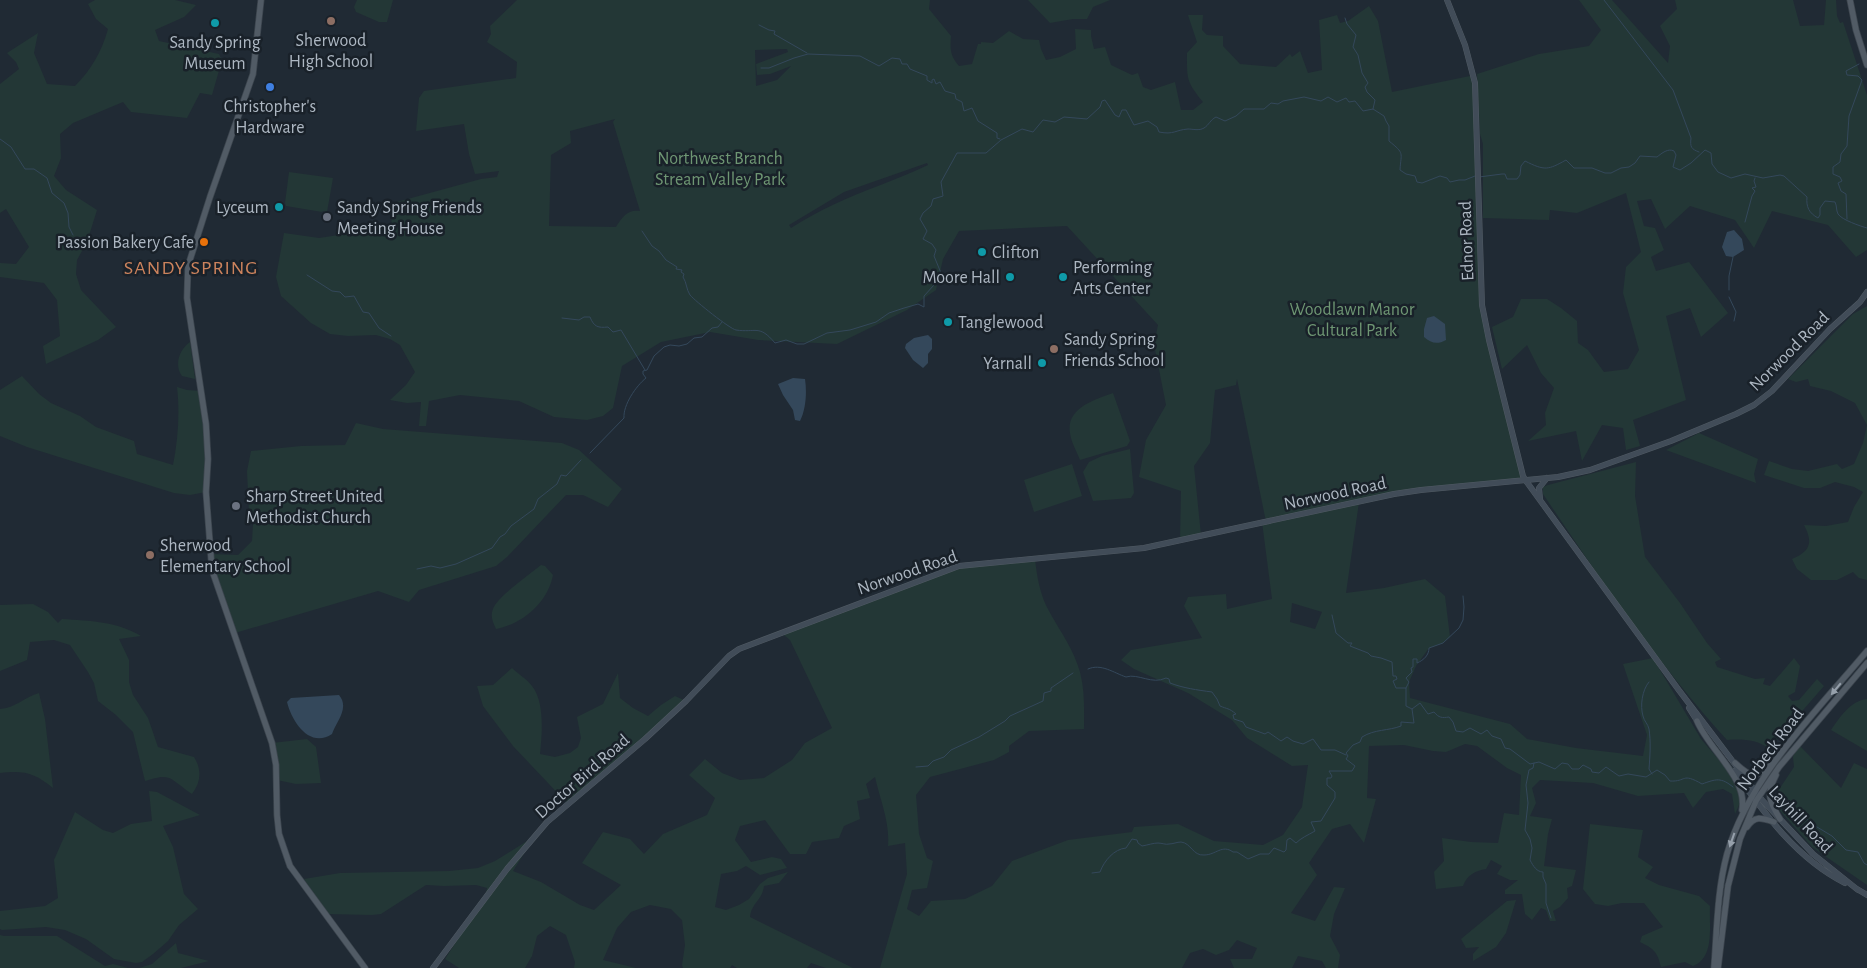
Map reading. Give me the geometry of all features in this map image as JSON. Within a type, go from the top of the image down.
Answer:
[{"type":"main road","points":[[261,0],[253,74],[188,266],[187,298],[207,433],[206,492],[209,554],[212,570],[272,743],[276,765],[279,834],[286,856],[290,866],[360,968]]},
{"type":"main road","name":"Ednor Road","points":[[1447,0],[1461,33],[1473,75],[1476,98],[1481,286],[1484,318],[1523,476],[1526,481]]},
{"type":"main road","points":[[1850,0],[1860,46],[1867,65]]},
{"type":"main road","name":"Norwood Road","points":[[1860,302],[1867,292]]},
{"type":"main road","name":"Norwood Road","points":[[776,634],[959,566],[1144,548],[1394,494],[1526,481],[1590,470],[1710,426],[1754,405],[1772,391],[1830,329],[1867,298]]},
{"type":"main road","points":[[1541,502],[1540,488],[1548,478]]},
{"type":"main road","name":"Layhill Road","points":[[1526,481],[1678,689],[1736,763],[1756,796]]},
{"type":"main road","name":"Doctor Bird Road","points":[[433,968],[507,869],[547,822],[650,734],[686,701],[729,656],[739,649],[776,634]]},
{"type":"main road","name":"Norbeck Road","points":[[1714,968],[1723,872],[1738,824],[1776,760],[1867,652]]},
{"type":"main road","name":"Norbeck Road","points":[[1718,968],[1728,886],[1740,839],[1756,796],[1867,663]]},
{"type":"main road","name":"Layhill Road","points":[[1678,689],[1697,721],[1777,821],[1814,855],[1867,895]]},
{"type":"main road","points":[[1736,763],[1746,774],[1760,774],[1802,724],[1812,716]]},
{"type":"main road","points":[[1697,721],[1702,732],[1738,781],[1743,802],[1738,824]]},
{"type":"main road","points":[[1740,839],[1753,820],[1762,818],[1777,821],[1769,794],[1771,785],[1777,773],[1798,748],[1805,735]]},
{"type":"main road","points":[[348,948],[365,968]]},
{"type":"green space","points":[[95,0],[175,0],[196,5],[184,17],[155,30],[159,41],[219,54],[222,60],[212,95],[200,93],[187,118],[131,112],[123,102],[73,123],[60,134],[61,158],[54,176],[66,190],[97,210],[87,242],[77,260],[76,274],[81,290],[116,327],[98,340],[46,364],[43,346],[60,336],[57,300],[44,283],[0,277],[0,263],[16,264],[29,247],[6,209],[0,213],[0,84],[19,69],[16,62],[7,53],[38,33],[34,53],[47,84],[75,86],[95,60],[103,45],[108,29],[96,19],[88,4]]},
{"type":"green space","points":[[357,0],[393,0],[387,22],[379,22],[356,12],[354,7]]},
{"type":"green space","points":[[517,0],[930,0],[929,9],[951,36],[951,52],[959,66],[972,64],[978,44],[981,44],[981,42],[993,43],[1009,31],[1023,39],[1039,40],[1046,60],[1060,57],[1076,49],[1075,29],[1091,30],[1094,49],[1105,47],[1111,65],[1132,75],[1138,73],[1143,87],[1151,90],[1175,82],[1181,110],[1193,110],[1203,102],[1190,84],[1188,74],[1187,53],[1197,42],[1188,15],[1203,15],[1202,30],[1207,35],[1223,36],[1223,46],[1240,64],[1276,67],[1290,54],[1292,57],[1300,51],[1308,73],[1322,70],[1319,20],[1337,15],[1340,23],[1348,21],[1369,6],[1378,21],[1392,92],[1472,77],[1476,106],[1482,305],[1526,481],[1418,490],[1266,519],[1237,379],[1236,385],[1215,390],[1210,443],[1194,466],[1201,535],[1180,541],[1181,491],[1139,477],[1146,440],[1166,405],[1154,344],[1158,325],[1067,226],[959,231],[943,259],[936,290],[907,310],[837,344],[758,340],[710,332],[661,342],[622,366],[613,408],[603,416],[587,420],[554,417],[519,401],[460,395],[429,401],[426,426],[419,426],[421,402],[407,403],[390,400],[406,385],[415,372],[400,345],[390,339],[376,335],[348,336],[330,334],[311,323],[281,296],[276,277],[284,233],[319,238],[391,227],[393,203],[481,179],[497,177],[499,171],[475,174],[469,154],[464,124],[416,131],[419,98],[424,91],[516,78],[517,62],[487,42],[491,34],[490,26]],"holes":[[[787,49],[788,52],[756,64],[757,75],[770,74],[791,66],[777,80],[756,86],[755,50]],[[615,119],[613,122],[640,211],[632,211],[626,214],[616,227],[549,226],[551,155],[571,143],[570,131]],[[927,163],[928,165],[834,204],[791,228],[789,225],[844,192]]]},
{"type":"green space","points":[[1028,0],[1110,0],[1093,7],[1087,19],[1073,19],[1050,23]]},
{"type":"green space","points":[[1579,0],[1612,0],[1668,63],[1670,46],[1660,26],[1677,9],[1675,0],[1793,0],[1800,26],[1824,25],[1826,0],[1836,0],[1837,16],[1840,23],[1843,22],[1867,95],[1867,250],[1856,257],[1828,225],[1772,211],[1754,248],[1735,220],[1690,206],[1665,229],[1651,199],[1637,201],[1644,226],[1655,228],[1664,250],[1651,257],[1656,271],[1689,262],[1728,313],[1701,337],[1690,308],[1666,316],[1686,400],[1633,420],[1640,446],[1626,450],[1623,428],[1602,425],[1582,461],[1576,431],[1528,441],[1546,425],[1545,413],[1554,388],[1541,373],[1527,345],[1502,369],[1492,327],[1513,317],[1521,299],[1547,299],[1577,321],[1578,343],[1588,350],[1604,372],[1628,369],[1639,350],[1623,293],[1626,267],[1641,252],[1626,193],[1577,213],[1550,210],[1549,220],[1483,218],[1483,144],[1480,134],[1477,74],[1539,54],[1589,46],[1601,30]]},
{"type":"green space","points":[[289,172],[333,178],[327,212],[286,206]]},
{"type":"green space","points":[[1867,306],[1867,425],[1855,403],[1831,391],[1810,386],[1808,379],[1796,382],[1788,379],[1853,314]]},
{"type":"green space","points":[[190,342],[195,379],[182,376],[178,367],[181,353]]},
{"type":"green space","points":[[22,376],[39,394],[51,403],[80,416],[96,427],[134,441],[137,454],[173,465],[178,426],[177,387],[201,391],[206,424],[206,492],[190,495],[174,493],[27,447],[0,436],[0,390]]},
{"type":"green space","points":[[1113,393],[1130,441],[1127,446],[1080,460],[1070,433],[1072,417],[1083,406]]},
{"type":"green space","points":[[356,423],[383,429],[562,443],[579,450],[622,489],[608,507],[583,495],[566,495],[507,557],[496,566],[419,590],[409,602],[378,591],[235,633],[209,554],[238,555],[252,541],[253,524],[249,512],[247,471],[251,451],[301,446],[345,445]]},
{"type":"green space","points":[[1867,425],[1867,580],[1859,578],[1853,572],[1837,580],[1811,580],[1797,569],[1792,559],[1803,553],[1809,545],[1809,536],[1804,525],[1826,526],[1848,522],[1863,492],[1854,487],[1835,482],[1820,488],[1804,488],[1764,475],[1769,461],[1792,469],[1808,471],[1837,464],[1842,469],[1854,464],[1863,443]]},
{"type":"green space","points":[[1699,433],[1758,459],[1754,474],[1756,483],[1666,450]]},
{"type":"green space","points":[[1130,449],[1134,493],[1131,498],[1093,501],[1083,472],[1089,462],[1102,456]]},
{"type":"green space","points":[[1636,462],[1635,496],[1645,557],[1707,643],[1721,659],[1715,662],[1717,667],[1755,679],[1765,678],[1763,684],[1770,686],[1794,658],[1800,666],[1795,692],[1788,696],[1792,701],[1799,700],[1817,679],[1824,686],[1769,749],[1754,741],[1727,740],[1653,651],[1543,494],[1543,487],[1548,485]]},
{"type":"green space","points":[[1072,464],[1082,496],[1034,512],[1024,480]]},
{"type":"green space","points":[[1359,502],[1346,593],[1384,588],[1425,579],[1445,596],[1450,637],[1443,643],[1429,648],[1416,666],[1409,682],[1410,698],[1510,724],[1527,739],[1576,748],[1643,756],[1647,735],[1623,664],[1653,658],[1701,739],[1725,767],[1739,792],[1740,803],[1735,814],[1732,794],[1723,789],[1706,792],[1693,808],[1684,793],[1638,796],[1593,783],[1540,780],[1532,788],[1536,803],[1530,816],[1552,819],[1544,866],[1576,870],[1572,886],[1567,888],[1568,898],[1560,907],[1553,911],[1556,921],[1550,921],[1546,910],[1541,908],[1532,920],[1525,914],[1522,894],[1505,894],[1505,890],[1518,880],[1510,880],[1497,874],[1502,866],[1491,860],[1486,869],[1472,874],[1463,886],[1436,889],[1434,872],[1444,861],[1442,838],[1498,843],[1504,813],[1519,815],[1521,775],[1507,768],[1477,746],[1465,744],[1446,752],[1404,745],[1369,746],[1367,798],[1376,799],[1364,843],[1350,824],[1332,829],[1309,863],[1317,875],[1291,913],[1315,921],[1334,887],[1345,888],[1334,914],[1330,936],[1340,955],[1338,968],[1326,968],[1322,961],[1298,956],[1292,968],[1234,968],[1230,959],[1252,959],[1257,948],[1237,940],[1229,950],[1216,955],[1203,949],[1190,953],[1182,968],[880,968],[907,874],[905,843],[888,846],[886,820],[875,777],[866,784],[870,798],[857,801],[860,819],[844,826],[839,838],[812,842],[806,854],[790,854],[765,820],[740,826],[735,840],[751,862],[772,857],[781,859],[787,868],[760,875],[746,866],[737,871],[721,874],[715,907],[726,910],[739,905],[749,899],[760,884],[768,878],[788,872],[779,883],[764,886],[750,917],[853,968],[826,968],[811,963],[807,968],[737,968],[732,965],[730,968],[683,968],[685,945],[682,920],[671,909],[650,905],[631,912],[617,928],[603,960],[636,968],[574,968],[575,962],[566,935],[550,926],[537,936],[532,956],[525,968],[459,968],[445,959],[485,898],[487,888],[476,885],[426,885],[381,914],[327,914],[304,879],[340,873],[449,871],[478,868],[495,861],[535,836],[513,871],[541,882],[580,905],[594,910],[621,885],[582,863],[603,832],[630,839],[644,854],[663,834],[707,815],[715,798],[689,775],[705,759],[722,773],[740,780],[764,778],[792,760],[805,743],[832,728],[790,640],[779,631],[789,629],[959,566],[1035,559],[1043,599],[1070,648],[1080,672],[1083,693],[1084,729],[1029,731],[1009,746],[1009,752],[994,760],[930,777],[916,795],[919,834],[927,858],[933,861],[927,888],[912,890],[907,909],[919,916],[931,901],[965,899],[992,886],[1012,861],[1068,840],[1132,832],[1134,827],[1178,824],[1214,841],[1263,845],[1283,835],[1302,807],[1308,765],[1292,766],[1247,738],[1232,720],[1188,693],[1134,669],[1121,660],[1131,650],[1202,638],[1184,606],[1188,597],[1226,594],[1227,609],[1272,599],[1262,522]],"holes":[[[1292,603],[1322,612],[1315,629],[1290,622]]]},
{"type":"green space","points":[[541,565],[545,566],[553,575],[546,594],[540,603],[525,617],[496,629],[492,615],[496,604],[507,592]]},
{"type":"green space","points":[[33,604],[48,612],[58,623],[62,619],[103,623],[122,627],[141,636],[119,639],[129,660],[129,682],[133,695],[148,718],[158,747],[194,757],[199,771],[199,780],[192,794],[166,777],[145,781],[133,732],[98,701],[94,683],[70,645],[54,640],[30,642],[27,660],[0,671],[0,605]]},
{"type":"green space","points":[[512,668],[530,683],[539,701],[542,719],[540,754],[555,757],[570,753],[578,747],[581,738],[577,717],[603,704],[618,673],[620,698],[648,716],[675,696],[686,701],[608,772],[566,802],[513,746],[483,706],[477,686],[493,685]]},
{"type":"green space","points":[[39,693],[45,719],[53,788],[35,776],[23,772],[0,773],[0,709],[10,707]]},
{"type":"green space","points":[[1867,699],[1867,751],[1831,730],[1851,706]]},
{"type":"green space","points":[[307,739],[316,747],[321,783],[296,784],[277,780],[272,743]]},
{"type":"green space","points":[[1798,744],[1841,788],[1854,763],[1867,769],[1867,885],[1812,847],[1775,805],[1778,799],[1777,793],[1781,793],[1778,791],[1794,767],[1793,757]]},
{"type":"green space","points":[[149,791],[157,792],[200,815],[163,826],[173,847],[184,894],[198,909],[179,925],[168,941],[142,962],[136,963],[114,959],[86,939],[65,930],[46,927],[0,929],[0,911],[45,906],[58,898],[54,860],[75,812],[103,830],[113,833],[131,824],[152,821]]},
{"type":"green space","points":[[1590,824],[1643,830],[1638,857],[1653,867],[1645,878],[1659,885],[1699,896],[1710,906],[1708,949],[1700,962],[1693,966],[1685,962],[1661,967],[1654,951],[1640,942],[1642,936],[1663,927],[1644,903],[1622,903],[1608,906],[1595,904],[1583,889]]},
{"type":"green space","points":[[1516,900],[1506,933],[1496,947],[1473,961],[1473,954],[1479,947],[1466,948],[1461,939],[1507,901]]},
{"type":"green space","points":[[0,935],[57,936],[105,966],[113,964],[128,968],[0,968]]},
{"type":"green space","points":[[176,943],[178,953],[209,961],[181,968],[139,968],[152,964]]},
{"type":"water","points":[[1734,230],[1742,239],[1744,250],[1733,257],[1726,256],[1722,247],[1727,232]]},
{"type":"water","points":[[1434,316],[1445,324],[1446,340],[1437,343],[1424,337],[1427,318]]},
{"type":"water","points":[[928,335],[932,339],[932,349],[928,354],[928,363],[923,368],[913,360],[905,348],[906,344],[914,338]]},
{"type":"water","points":[[793,378],[805,379],[806,400],[800,421],[795,420],[793,410],[778,384]]},
{"type":"water","points":[[339,695],[342,700],[343,710],[332,734],[324,738],[309,736],[303,731],[293,718],[287,702],[291,698]]},
{"type":"waterway","points":[[1604,0],[1673,90],[1691,138],[1692,147],[1699,152]]},
{"type":"waterway","points":[[1345,18],[1347,24],[1356,35],[1353,47],[1358,55],[1362,73],[1368,83],[1365,87],[1367,92],[1375,100],[1373,109]]},
{"type":"waterway","points":[[759,25],[775,31],[774,34],[807,53]]},
{"type":"waterway","points":[[761,68],[769,68],[808,54],[860,56],[879,66],[892,58],[900,59],[902,64],[907,64],[910,69],[927,76],[927,80],[932,83],[934,79],[936,84],[940,82],[945,91],[955,94],[956,99],[962,102],[964,111],[972,108],[978,121],[997,133],[997,138],[1000,139]]},
{"type":"waterway","points":[[1847,219],[1846,194],[1841,191],[1838,183],[1842,181],[1840,177],[1833,174],[1833,167],[1840,162],[1841,154],[1847,146],[1849,116],[1862,80],[1858,76],[1847,75],[1846,71],[1859,64]]},
{"type":"waterway","points":[[642,231],[652,246],[666,260],[677,267],[676,269],[682,270],[681,272],[684,274],[683,277],[690,295],[727,325],[736,330],[761,331],[775,343],[786,340],[797,344],[804,344],[827,333],[850,330],[876,322],[889,313],[904,308],[918,304],[924,307],[924,296],[934,285],[941,273],[934,256],[936,250],[932,244],[923,239],[927,231],[920,219],[923,213],[931,206],[933,199],[943,196],[941,182],[957,153],[986,153],[1001,140],[1022,129],[1033,132],[1043,120],[1055,122],[1064,117],[1087,119],[1105,100],[1115,115],[1119,117],[1122,110],[1126,110],[1134,125],[1148,121],[1157,127],[1159,132],[1168,133],[1188,129],[1202,129],[1216,117],[1225,121],[1236,116],[1244,109],[1264,109],[1271,103],[1278,104],[1283,101],[1304,97],[1321,101],[1328,97],[1337,102],[1346,98],[1349,102],[1355,101],[1363,111],[1373,109],[1384,116],[1389,126],[1389,141],[1398,148],[1401,154],[1400,170],[1415,176],[1417,182],[1422,183],[1440,176],[1447,178],[1450,182],[1465,180],[1475,176]]},
{"type":"waterway","points":[[0,139],[11,147],[25,169],[34,169],[47,178],[52,193],[64,203],[68,213],[69,227],[73,235]]},
{"type":"waterway","points":[[1479,177],[1505,174],[1507,179],[1517,179],[1520,175],[1521,166],[1525,161],[1546,168],[1566,160],[1574,168],[1592,168],[1605,173],[1611,173],[1621,168],[1629,167],[1640,156],[1657,157],[1670,150],[1674,151],[1676,155],[1673,167],[1680,170],[1705,150],[1711,153],[1712,164],[1718,172],[1731,178],[1745,174],[1763,178],[1784,176],[1807,197],[1810,212],[1818,218],[1820,208],[1825,201],[1835,202],[1840,216],[1851,223],[1867,228]]},
{"type":"waterway","points":[[1745,222],[1755,191],[1752,188],[1756,187],[1755,178]]},
{"type":"waterway","points":[[1729,290],[1729,276],[1733,257]]},
{"type":"waterway","points":[[307,275],[332,291],[340,292],[345,297],[354,296],[363,312],[369,313],[379,328],[391,336]]},
{"type":"waterway","points":[[1729,297],[1736,312],[1734,321]]},
{"type":"waterway","points":[[562,318],[579,320],[584,317],[590,317],[597,326],[608,327],[613,332],[621,330],[645,370]]},
{"type":"waterway","points":[[590,453],[624,418],[628,402],[634,391],[646,378],[643,371],[647,370],[654,356],[664,347],[687,344],[694,338],[702,337],[712,328],[718,327],[722,322]]},
{"type":"waterway","points":[[417,569],[431,566],[440,568],[456,564],[492,548],[511,526],[534,509],[538,499],[557,484],[561,475],[566,476],[581,460]]},
{"type":"waterway","points":[[1406,688],[1409,682],[1406,678],[1412,672],[1413,659],[1417,659],[1417,663],[1422,660],[1427,655],[1429,648],[1443,643],[1459,628],[1463,620],[1463,596]]},
{"type":"waterway","points":[[1332,615],[1336,633],[1348,643],[1352,643],[1350,646],[1371,656],[1392,662],[1393,676],[1396,676],[1397,679],[1393,681],[1396,688],[1406,688],[1406,706],[1412,709]]},
{"type":"waterway","points":[[1088,669],[1098,667],[1126,677],[1135,676],[1150,680],[1166,678],[1175,685],[1212,692],[1220,706],[1236,714],[1233,715],[1234,719],[1243,722],[1246,727],[1265,734],[1268,732],[1281,741],[1287,737],[1303,744],[1313,739],[1321,750],[1335,750],[1346,755]]},
{"type":"waterway","points":[[916,767],[928,766],[933,761],[944,757],[951,750],[979,737],[1010,716],[1043,701],[1044,693],[1051,691],[1051,688],[1073,673]]},
{"type":"waterway","points":[[1649,682],[1643,694],[1642,708],[1649,729],[1649,769],[1652,774]]},
{"type":"waterway","points":[[1092,873],[1100,872],[1110,856],[1126,848],[1132,839],[1137,840],[1142,846],[1156,843],[1181,842],[1200,855],[1208,855],[1226,849],[1237,852],[1248,859],[1260,854],[1269,854],[1274,848],[1284,852],[1287,840],[1290,838],[1296,843],[1315,831],[1311,822],[1321,821],[1335,798],[1335,792],[1327,785],[1327,778],[1332,776],[1329,771],[1352,771],[1355,766],[1346,759],[1348,756],[1346,753],[1353,745],[1360,742],[1362,737],[1367,734],[1401,726],[1401,722],[1414,723],[1412,709],[1420,703],[1428,714],[1434,712],[1441,717],[1449,717],[1456,731],[1463,732],[1470,728],[1481,734],[1487,730],[1492,736],[1501,739],[1505,748],[1510,749],[1530,764],[1539,762],[1555,769],[1562,763],[1568,764],[1572,769],[1579,769],[1583,765],[1591,769],[1592,772],[1599,773],[1606,767],[1619,776],[1628,774],[1646,777],[1657,770],[1670,781],[1687,778],[1702,784],[1722,780],[1733,787]]},
{"type":"waterway","points":[[1534,763],[1533,768],[1529,770],[1526,785],[1528,803],[1525,830],[1532,848],[1530,860],[1535,868],[1543,872],[1546,884],[1546,903],[1551,918]]},
{"type":"waterway","points":[[1774,797],[1784,797],[1787,804],[1832,836],[1846,850],[1858,852],[1867,865]]},
{"type":"place","name":"Sherwood High School","points":[[331,21]]},
{"type":"place","name":"Sandy Spring Museum","points":[[215,23]]},
{"type":"place","name":"Christopher's Hardware","points":[[270,87]]},
{"type":"place","name":"Lyceum","points":[[279,207]]},
{"type":"place","name":"Sandy Spring Friends Meeting House","points":[[327,217]]},
{"type":"place","name":"Passion Bakery Cafe","points":[[204,242]]},
{"type":"place","name":"Clifton","points":[[982,252]]},
{"type":"place","name":"Moore Hall","points":[[1010,277]]},
{"type":"place","name":"Performing Arts Center","points":[[1063,277]]},
{"type":"place","name":"Tanglewood","points":[[948,322]]},
{"type":"place","name":"Sandy Spring Friends School","points":[[1054,349]]},
{"type":"place","name":"Yarnall","points":[[1042,363]]},
{"type":"place","name":"Sharp Street United Methodist Church","points":[[236,506]]},
{"type":"place","name":"Sherwood Elementary School","points":[[150,555]]},
{"type":"district","name":"SANDY SPRING","points":[[191,267]]},
{"type":"park label","name":"Northwest Branch Stream Valley Park","points":[[720,168]]},
{"type":"park label","name":"Woodlawn Manor Cultural Park","points":[[1352,319]]}]
